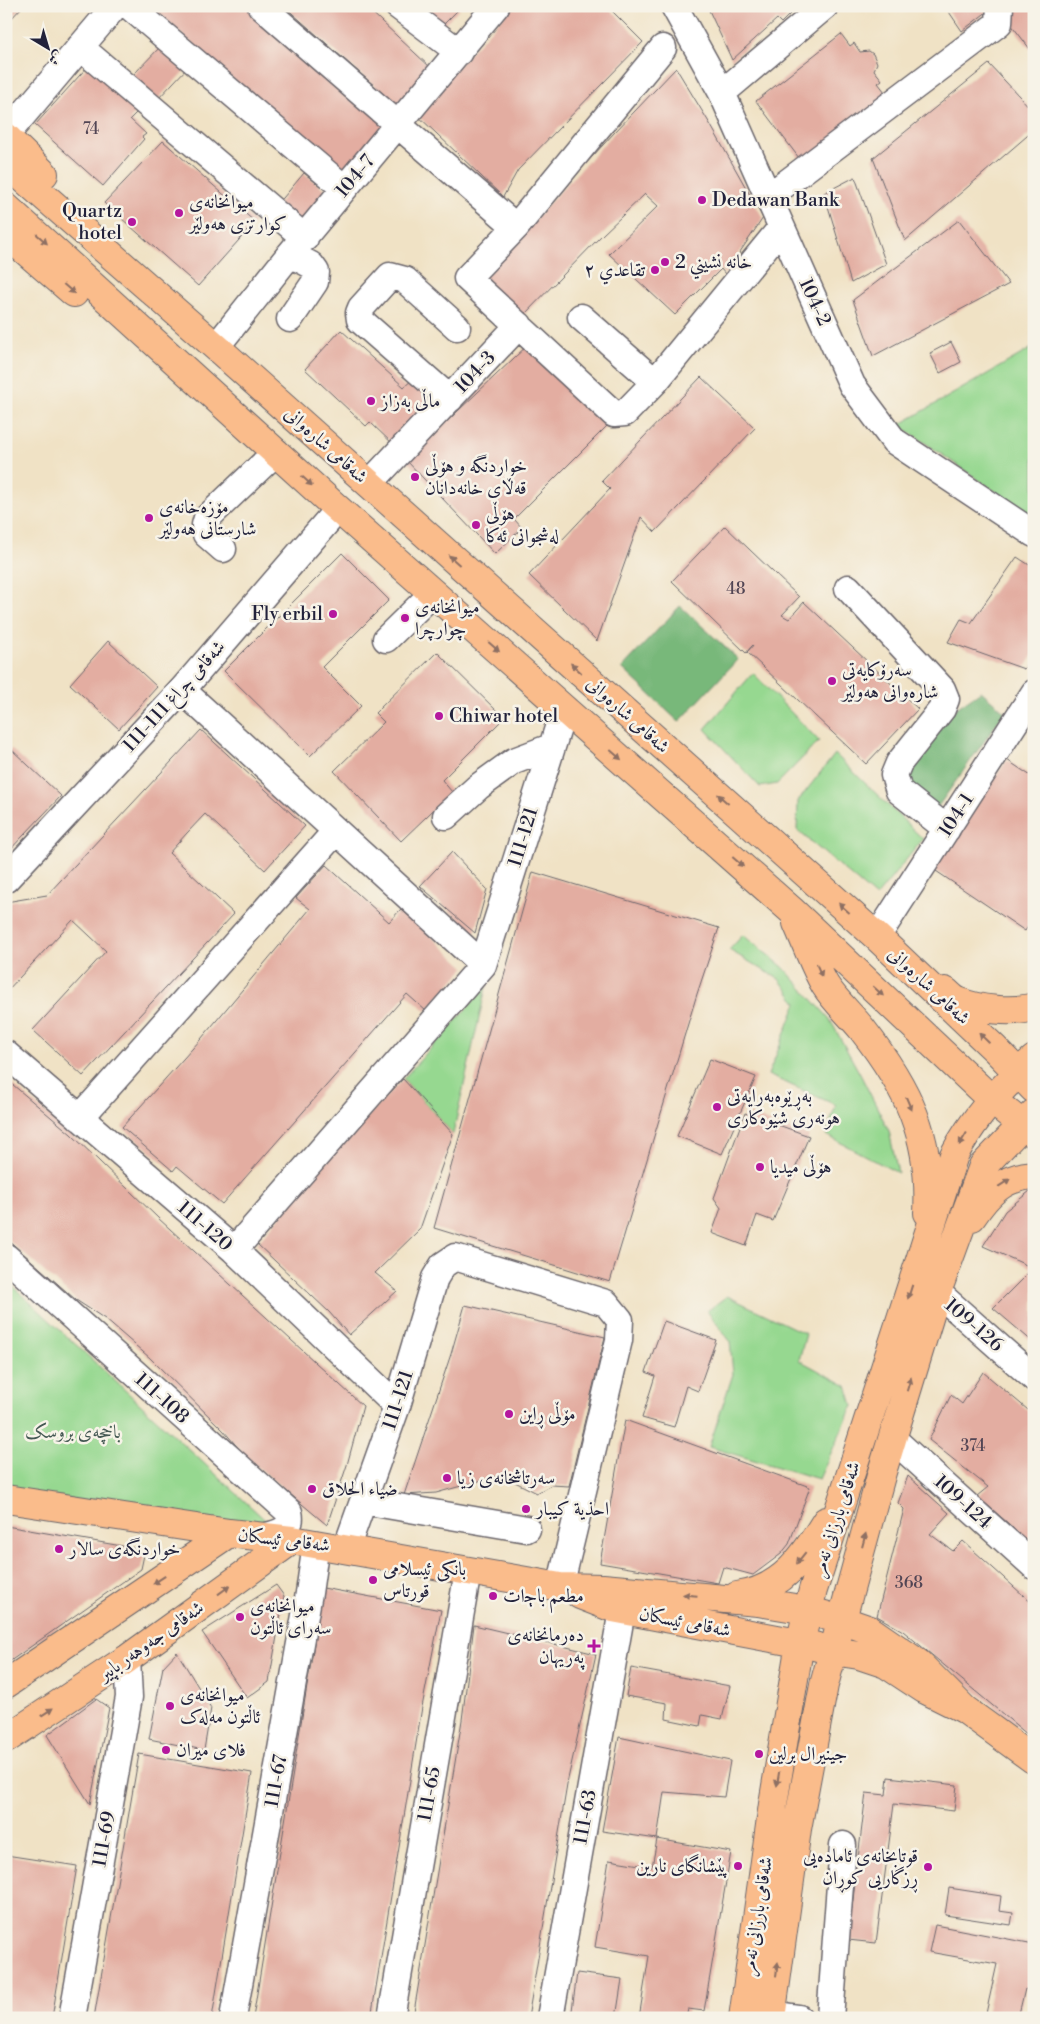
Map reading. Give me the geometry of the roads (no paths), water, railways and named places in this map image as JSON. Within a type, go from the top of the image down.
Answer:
[{"type":"main road","name":"شەقامی شارەوانی","points":[[6,136],[174,301],[216,346]]},
{"type":"main road","name":"شەقامی شارەوانی","points":[[6,163],[216,346],[885,944],[995,1049],[1028,1074]]},
{"type":"main road","name":"شەقامی شارەوانی","points":[[6,206],[338,509],[792,910],[992,1100],[1030,1124]]},
{"type":"main road","name":"شەقامی شارەوانی","points":[[6,234],[150,359],[274,450]]},
{"type":"main road","points":[[792,910],[825,985],[886,1060],[903,1088],[916,1119],[924,1146],[927,1167],[926,1245]]},
{"type":"main road","points":[[885,944],[958,1001],[1006,1011],[1034,1008]]},
{"type":"main road","name":"شەقامی بارزانی نەمر","points":[[771,2016],[797,1829],[824,1685],[807,1610],[954,1156],[966,1134],[992,1100],[1028,1074]]},
{"type":"main road","name":"شەقامی بارزانی نەمر","points":[[743,2018],[788,1717],[816,1647],[841,1620],[892,1438],[937,1292],[983,1166],[1030,1124]]},
{"type":"main road","points":[[953,1248],[992,1191],[1011,1179],[1034,1175]]},
{"type":"main road","points":[[722,1598],[750,1594],[774,1584],[798,1562],[847,1488]]},
{"type":"main road","name":"شەقامی ئیسکان","points":[[6,1499],[229,1534],[292,1540],[560,1587],[603,1588],[722,1598],[807,1610],[870,1630],[893,1645]]},
{"type":"main road","points":[[6,1684],[229,1534]]},
{"type":"main road","name":"شەقامی جەوهەر باپیر","points":[[6,1739],[127,1659],[292,1540]]},
{"type":"main road","points":[[854,1576],[860,1610],[873,1627],[893,1645],[918,1663],[964,1709],[1034,1760]]},
{"type":"main road","name":"شەقامی ئیسکان","points":[[560,1587],[613,1608],[853,1654],[877,1661],[886,1664],[924,1689],[964,1709]]},
{"type":"main road","points":[[710,1627],[753,1638],[770,1649],[777,1659],[788,1717]]},
{"type":"main road","points":[[812,1747],[825,1710],[834,1691],[844,1679],[854,1671],[867,1670],[902,1675]]},
{"type":"street","points":[[6,136],[115,6]]},
{"type":"street","points":[[129,6],[344,188]]},
{"type":"street","points":[[261,6],[516,227]]},
{"type":"street","points":[[398,6],[459,52]]},
{"type":"street","name":"104-7","points":[[216,346],[344,188],[496,6]]},
{"type":"street","name":"104-2","points":[[674,6],[722,93],[852,385],[894,441],[1034,534]]},
{"type":"street","points":[[722,93],[825,6]]},
{"type":"street","points":[[768,197],[999,23],[1000,6]]},
{"type":"street","points":[[80,47],[298,246],[316,272],[316,282],[290,319]]},
{"type":"street","points":[[663,48],[516,227],[467,278],[614,414],[626,413],[655,382],[781,228]]},
{"type":"street","points":[[450,398],[360,320],[359,313],[361,308],[390,276],[405,280],[457,327]]},
{"type":"street","points":[[581,317],[655,382]]},
{"type":"street","name":"104-3","points":[[369,484],[519,325]]},
{"type":"street","points":[[223,548],[206,534],[207,518],[274,450]]},
{"type":"street","name":"شەقامی چراغ 111-111","points":[[6,879],[182,690],[338,509]]},
{"type":"street","points":[[848,588],[942,689],[946,699],[942,709],[899,762],[894,775],[899,791],[947,829]]},
{"type":"street","points":[[386,639],[433,594]]},
{"type":"street","points":[[182,690],[483,965],[234,1250]]},
{"type":"street","name":"104-1","points":[[885,944],[947,829],[1034,693]]},
{"type":"street","name":"111-121","points":[[483,965],[564,709]]},
{"type":"street","points":[[446,816],[478,787],[514,761],[551,747]]},
{"type":"street","points":[[80,1118],[336,831]]},
{"type":"street","name":"111-120","points":[[6,1054],[234,1250],[397,1406]]},
{"type":"street","name":"111-108","points":[[6,1257],[289,1512],[290,1522],[285,1531],[292,1540]]},
{"type":"street","name":"111-121","points":[[346,1549],[397,1406],[435,1278],[443,1265],[456,1257],[606,1303],[620,1320],[619,1340],[560,1587]]},
{"type":"street","name":"109-126","points":[[937,1292],[1034,1378]]},
{"type":"street","name":"109-124","points":[[892,1438],[1034,1566]]},
{"type":"street","points":[[363,1501],[527,1529]]},
{"type":"street","name":"111-67","points":[[233,2018],[308,1603],[292,1540]]},
{"type":"street","name":"111-65","points":[[391,2018],[468,1570]]},
{"type":"street","name":"111-63","points":[[550,2018],[621,1616]]},
{"type":"street","name":"111-69","points":[[72,2018],[129,1697],[127,1659]]},
{"type":"street","points":[[830,2018],[843,1845]]},
{"type":"street","points":[[771,2016],[798,2018]]},
{"type":"place","name":"Dedawan Bank","points":[[702,200]]},
{"type":"place","name":"میوانخانەی کوارتزی هەولێر","points":[[179,213]]},
{"type":"place","name":"Quartz hotel","points":[[132,222]]},
{"type":"place","name":"خانه نشيني 2","points":[[665,262]]},
{"type":"place","name":"تقاعدي ٢","points":[[655,270]]},
{"type":"place","name":"ماڵی بەزاز","points":[[371,401]]},
{"type":"place","name":"خواردنگە و هۆڵی قەڵای خانەدانان","points":[[415,477]]},
{"type":"place","name":"مۆزەخانەی شارستانی هەولێر","points":[[149,518]]},
{"type":"place","name":"هۆڵی لەشجوانی ئەکا","points":[[476,525]]},
{"type":"place","name":"Fly erbil","points":[[333,614]]},
{"type":"place","name":"میوانخانەی چوارچرا","points":[[405,618]]},
{"type":"place","name":"سەرۆکایەتی شارەوانی هەولێر","points":[[832,681]]},
{"type":"place","name":"Chiwar hotel","points":[[439,716]]},
{"type":"place","name":"بەڕێوەبەرایەتی هونەری شێوەکاری","points":[[717,1107]]},
{"type":"place","name":"هۆڵی میدیا","points":[[760,1167]]},
{"type":"place","name":"مۆڵی ڕاین","points":[[509,1414]]},
{"type":"place","name":"سەرتاشخانەی زیا","points":[[447,1478]]},
{"type":"place","name":"ضياء الحلاق","points":[[312,1489]]},
{"type":"place","name":"احذية كيبار","points":[[526,1509]]},
{"type":"place","name":"خواردنگەی سالار","points":[[59,1549]]},
{"type":"place","name":"بانکی ئیسلامی قورتاس","points":[[373,1580]]},
{"type":"place","name":"مطعم باﭴات","points":[[493,1596]]},
{"type":"place","name":"میوانخانەی سەرای ئاڵتون","points":[[240,1617]]},
{"type":"place","name":"دەرمانخانەی پەریهان","points":[[594,1646]]},
{"type":"place","name":"میوانخانەی ئاڵتون مەلەک","points":[[170,1706]]},
{"type":"place","name":"فلای میران","points":[[166,1750]]},
{"type":"place","name":"جينيرال برلين","points":[[759,1754]]},
{"type":"place","name":"پێشانگای نارین","points":[[738,1866]]},
{"type":"place","name":"قوتابخانەی ئامادەیی ڕزگاریی کوڕان","points":[[928,1867]]},
{"type":"park label","name":"باخچەی بروسک","points":[[73,1432]]}]
